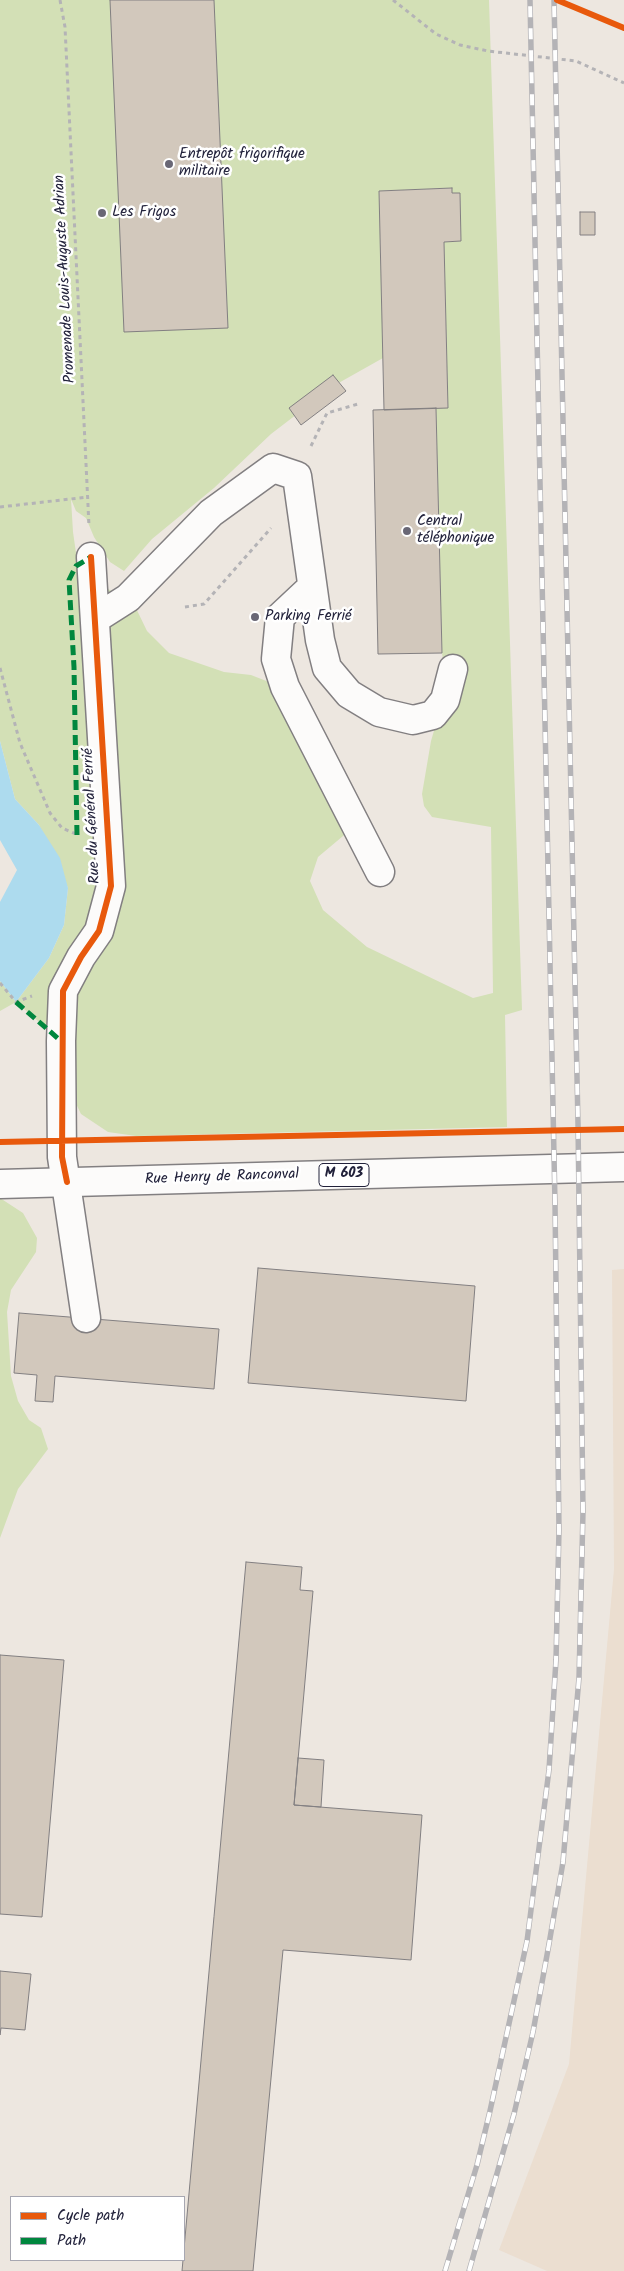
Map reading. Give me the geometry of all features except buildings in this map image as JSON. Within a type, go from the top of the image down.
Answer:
[{"type":"street","points":[[95,619],[128,598],[211,512],[273,468],[297,476],[312,587],[327,668],[349,694],[380,712],[413,720],[433,715],[445,700],[453,669]]},
{"type":"street","name":"Rue du Général Ferrié","points":[[86,1318],[62,1157],[63,991],[81,957],[99,931],[111,886],[91,557]]},
{"type":"street","points":[[312,587],[280,617],[276,659],[285,687],[380,872]]},
{"type":"street","name":"Rue Henry de Ranconval","points":[[0,1184],[623,1167]]},
{"type":"path","points":[[393,0],[436,34],[460,45],[488,51],[576,61],[624,83]]},
{"type":"path","points":[[0,507],[88,497]]},
{"type":"path","points":[[185,607],[204,604],[274,524]]},
{"type":"path","points":[[0,668],[20,743],[30,770],[50,813],[62,828],[77,835],[77,843]]},
{"type":"path","points":[[0,983],[16,1002],[39,994]]},
{"type":"shaded area","points":[[624,1269],[624,2271],[547,2271],[499,2250],[569,2064],[614,1569],[612,1270]]},
{"type":"green space","points":[[0,0],[489,0],[522,1010],[505,1015],[507,1127],[136,1136],[108,1132],[81,1114],[62,1075],[61,1041],[16,1002],[49,958],[64,925],[68,888],[39,825],[15,799],[0,741]],"holes":[[[452,188],[452,193],[460,193],[461,241],[444,242],[448,408],[436,408],[442,653],[447,686],[431,741],[422,794],[424,806],[432,817],[491,827],[493,993],[473,998],[367,947],[323,910],[310,881],[318,857],[349,831],[274,684],[251,675],[224,672],[169,653],[147,631],[133,602],[79,574],[73,532],[71,499],[76,511],[86,518],[94,537],[110,562],[124,571],[152,539],[214,488],[271,434],[335,385],[383,358],[379,191]]]},
{"type":"green space","points":[[0,981],[16,1002],[0,1011]]},
{"type":"green space","points":[[0,1198],[23,1213],[37,1238],[36,1252],[11,1290],[7,1312],[11,1376],[18,1401],[29,1420],[41,1428],[48,1449],[18,1489],[0,1538]]},
{"type":"water","points":[[0,741],[15,799],[39,825],[60,858],[68,888],[64,925],[49,958],[16,1002],[0,981],[0,902],[17,870],[0,840]]},
{"type":"railway","points":[[445,2271],[477,2165],[527,1941],[549,1770],[556,1660],[559,1530],[555,1203],[530,0]]},
{"type":"railway","points":[[469,2271],[514,2114],[533,2032],[563,1862],[579,1678],[583,1511],[578,1123],[554,0]]},
{"type":"marked path","points":[[77,835],[74,667],[69,580],[76,566],[91,557]]},
{"type":"marked path","points":[[16,1002],[61,1041]]},
{"type":"cycle path","points":[[557,0],[624,28]]},
{"type":"cycle path","points":[[67,1182],[62,1157],[63,991],[81,957],[99,931],[111,886],[91,557]]},
{"type":"cycle path","points":[[0,1142],[624,1129]]},
{"type":"place","name":"Entrepôt frigorifique militaire","points":[[169,164]]},
{"type":"place","name":"Les Frigos","points":[[102,213]]},
{"type":"place","name":"Central téléphonique","points":[[407,531]]},
{"type":"place","name":"Parking Ferrié","points":[[255,617]]}]
